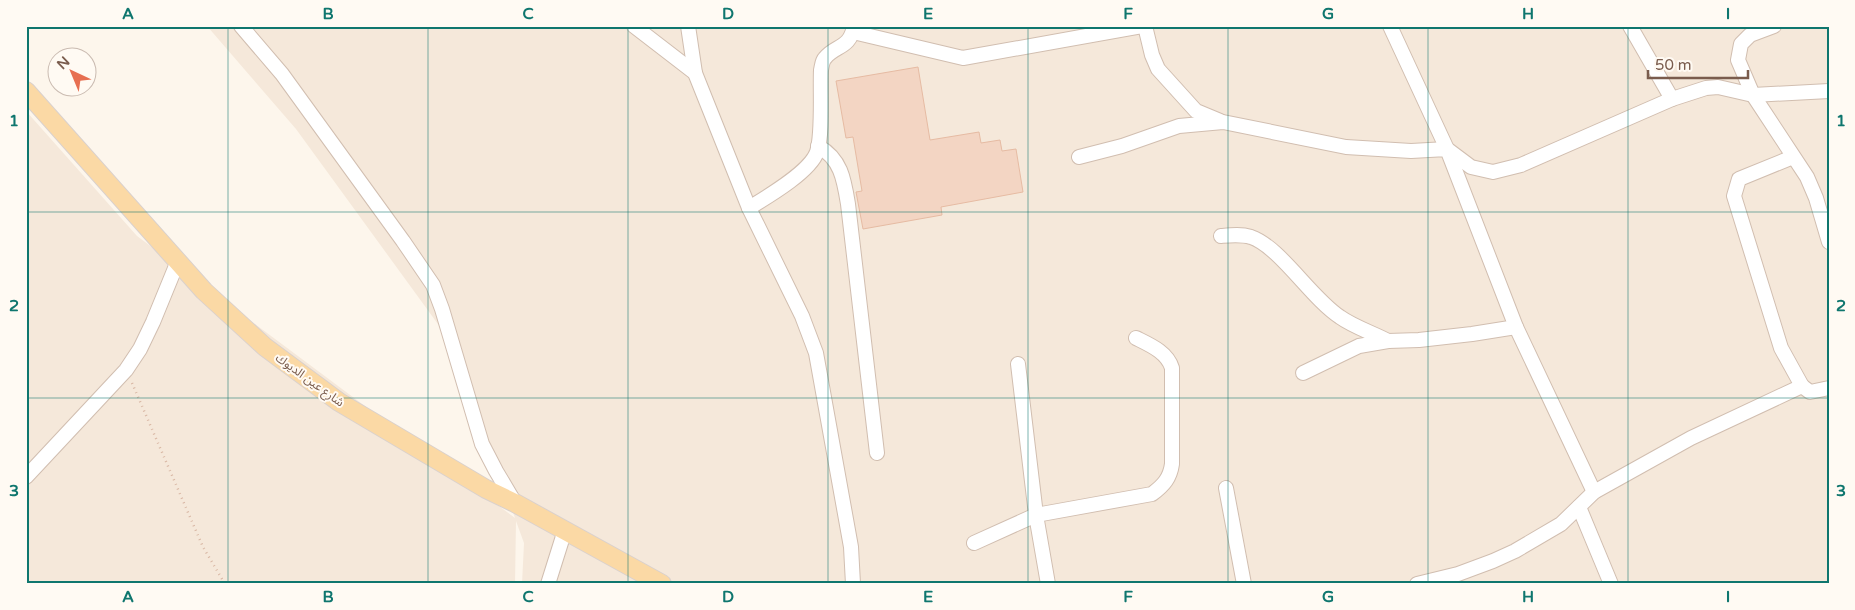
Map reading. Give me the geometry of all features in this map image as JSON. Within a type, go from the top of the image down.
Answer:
[{"type":"main road","name":"شارع عين الديوك","points":[[26,91],[210,296],[265,348],[339,402],[486,489],[515,502],[662,584]]},
{"type":"street","points":[[241,26],[282,74],[433,285],[442,309],[482,444],[515,502]]},
{"type":"street","points":[[634,26],[695,73]]},
{"type":"street","points":[[688,26],[695,73],[749,208],[802,316],[816,352],[851,547],[852,584]]},
{"type":"street","points":[[749,208],[798,176],[817,154],[821,70],[824,59],[833,51],[844,46],[854,29],[963,58],[1143,26],[1158,69],[1196,111],[1223,122],[1346,147],[1402,150],[1447,149],[1471,167],[1493,172],[1521,165],[1672,99],[1706,88],[1718,87],[1753,95],[1829,91]]},
{"type":"street","points":[[1390,26],[1447,149],[1516,327],[1594,492]]},
{"type":"street","points":[[1774,26],[1750,35],[1742,44],[1738,60],[1753,95],[1807,177],[1829,242]]},
{"type":"street","points":[[1633,27],[1672,99]]},
{"type":"street","points":[[1078,157],[1122,146],[1179,126],[1223,122]]},
{"type":"street","points":[[818,146],[828,152],[838,164],[844,180],[877,453]]},
{"type":"street","points":[[1793,157],[1739,178],[1734,196],[1781,348],[1802,386],[1810,392],[1829,388]]},
{"type":"street","points":[[1221,236],[1238,234],[1260,242],[1272,250],[1339,317],[1388,341]]},
{"type":"street","points":[[26,477],[126,370],[140,349],[153,322],[178,261]]},
{"type":"street","points":[[1303,373],[1359,346],[1516,327]]},
{"type":"street","points":[[974,543],[1036,515],[1152,494],[1166,482],[1172,464],[1172,368],[1170,361],[1165,355],[1136,338]]},
{"type":"street","points":[[1018,364],[1036,515],[1048,584]]},
{"type":"street","points":[[1417,584],[1460,579],[1532,542],[1562,524],[1594,492],[1691,438],[1802,386]]},
{"type":"street","points":[[1226,488],[1244,584]]},
{"type":"street","points":[[1579,507],[1611,584]]},
{"type":"street","points":[[548,584],[565,530]]},
{"type":"path","points":[[126,370],[203,547],[225,584]]},
{"type":"shaded area","points":[[207,26],[1829,26],[1829,584],[522,584],[524,543],[516,521],[515,584],[26,584],[26,111],[137,236],[515,518],[459,353],[296,129]]},
{"type":"building","points":[[918,67],[930,140],[979,132],[981,143],[1000,140],[1002,151],[1016,149],[1023,192],[941,207],[942,215],[863,229],[856,192],[862,191],[853,137],[846,138],[836,81]]}]
